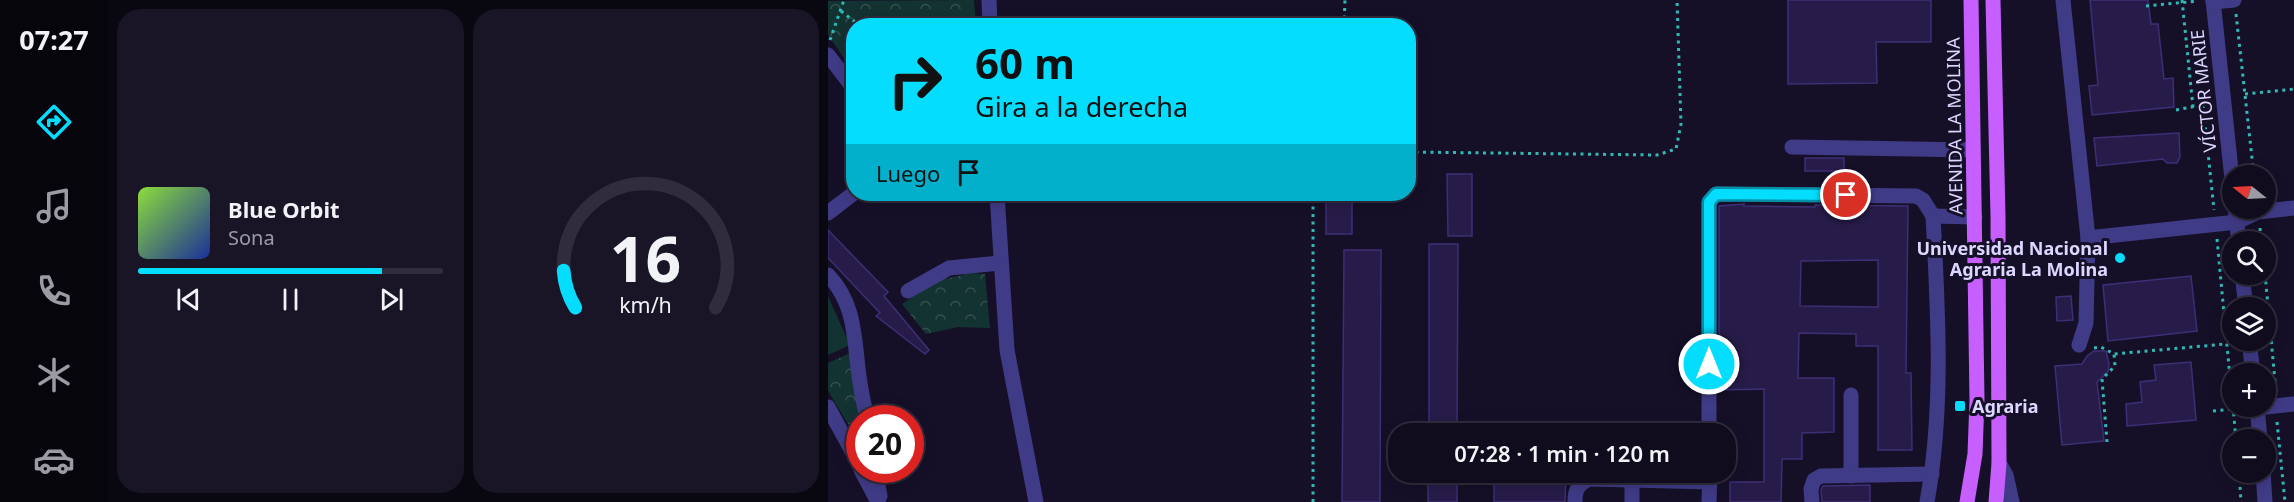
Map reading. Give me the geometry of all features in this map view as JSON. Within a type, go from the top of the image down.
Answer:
[{"type":"main road","name":"AVENIDA LA MOLINA","points":[[1967,502],[1975,454],[1977,400],[1971,0]]},
{"type":"main road","points":[[1993,0],[1998,216],[1999,464],[1996,502]]},
{"type":"main road","points":[[1975,454],[1988,456],[1999,464]]},
{"type":"street","points":[[989,0],[990,18]]},
{"type":"street","points":[[2063,0],[2088,238],[2085,347]]},
{"type":"street","points":[[2211,1],[2235,6]]},
{"type":"street","name":"VÍCTOR MARIE","points":[[2211,1],[2230,165]]},
{"type":"street","points":[[828,55],[846,79]]},
{"type":"street","points":[[1792,147],[1973,150]]},
{"type":"street","points":[[1709,423],[1709,202],[1716,194],[1916,196],[1923,200],[1933,216],[1939,334],[1938,413],[1927,502]]},
{"type":"street","points":[[828,213],[846,199]]},
{"type":"street","points":[[997,201],[1007,350],[1036,502]]},
{"type":"street","points":[[2276,210],[2294,208]]},
{"type":"street","points":[[1933,216],[1975,217]]},
{"type":"street","points":[[2088,238],[2222,217]]},
{"type":"street","points":[[908,291],[950,268],[1000,263]]},
{"type":"street","points":[[828,275],[837,284],[855,326],[859,375],[865,405]]},
{"type":"street","points":[[1851,395],[1851,476]]},
{"type":"street","points":[[2276,405],[2294,404]]},
{"type":"street","points":[[828,407],[846,441]]},
{"type":"street","points":[[1999,464],[2006,475],[2012,502]]},
{"type":"street","points":[[1812,502],[1811,489],[1814,480],[1821,476],[1932,474]]},
{"type":"street","points":[[869,483],[880,502]]},
{"type":"street","points":[[878,483],[880,502]]},
{"type":"street","points":[[1575,502],[1575,492],[1582,483]]},
{"type":"street","points":[[1632,483],[1632,502]]},
{"type":"street","points":[[1709,502],[1710,483]]},
{"type":"street","points":[[2264,483],[2265,502]]},
{"type":"path","points":[[828,44],[844,0]]},
{"type":"path","points":[[1344,18],[1345,0]]},
{"type":"path","points":[[1416,153],[1657,154],[1677,149],[1681,124],[1677,0]]},
{"type":"path","points":[[2182,1],[2193,106]]},
{"type":"path","points":[[2146,6],[2182,1],[2211,1]]},
{"type":"path","points":[[2235,6],[2253,165]]},
{"type":"path","points":[[841,11],[850,18]]},
{"type":"path","points":[[2245,94],[2294,89]]},
{"type":"path","points":[[2175,110],[2209,104]]},
{"type":"path","points":[[2203,105],[2214,213]]},
{"type":"path","points":[[1313,201],[1313,502]]},
{"type":"path","points":[[2217,234],[2223,297]]},
{"type":"path","points":[[2266,285],[2277,400]]},
{"type":"path","points":[[2085,347],[2101,347],[2114,354],[2222,344]]},
{"type":"path","points":[[2107,442],[2102,379],[2115,366],[2114,354]]},
{"type":"path","points":[[2213,411],[2222,410]]},
{"type":"path","points":[[2277,414],[2285,502]]},
{"type":"path","points":[[2240,483],[2241,502]]},
{"type":"green space","points":[[974,0],[975,18],[846,18],[846,61],[828,35],[828,1]]},
{"type":"green space","points":[[970,273],[985,274],[990,328],[958,327],[926,334],[902,304],[937,281]]},
{"type":"green space","points":[[828,296],[850,345],[828,355]]},
{"type":"green space","points":[[850,353],[858,405],[846,405],[846,421],[828,391],[828,363]]},
{"type":"building","points":[[1788,0],[1931,0],[1931,42],[1876,42],[1877,83],[1788,84]]},
{"type":"building","points":[[2090,0],[2148,0],[2151,24],[2158,24],[2164,79],[2173,78],[2174,107],[2092,115],[2089,86],[2098,85]]},
{"type":"building","points":[[2179,133],[2180,157],[2177,163],[2167,163],[2163,159],[2097,166],[2094,138]]},
{"type":"building","points":[[1805,158],[1844,158],[1844,171],[1805,171]]},
{"type":"building","points":[[1447,174],[1472,174],[1472,236],[1448,236]]},
{"type":"building","points":[[1326,201],[1352,201],[1352,234],[1326,234]]},
{"type":"building","points":[[1744,204],[1744,206],[1815,207],[1815,205],[1908,206],[1906,373],[1911,373],[1912,450],[1878,450],[1878,346],[1856,346],[1856,334],[1799,333],[1798,378],[1834,378],[1834,432],[1802,433],[1802,459],[1782,459],[1781,502],[1730,502],[1730,483],[1764,482],[1764,389],[1719,390],[1719,206]],"holes":[[[1878,260],[1878,307],[1800,306],[1801,261]]]},
{"type":"building","points":[[828,230],[888,292],[884,296],[929,350],[925,354],[876,316],[880,313],[828,258]]},
{"type":"building","points":[[1429,244],[1458,244],[1457,423],[1429,423]]},
{"type":"building","points":[[1344,250],[1381,250],[1380,502],[1342,502]]},
{"type":"building","points":[[2191,276],[2197,331],[2108,341],[2103,285]]},
{"type":"building","points":[[2071,296],[2073,320],[2057,321],[2056,297]]},
{"type":"building","points":[[2094,351],[2106,351],[2109,364],[2108,372],[2097,382],[2104,441],[2062,445],[2055,366],[2082,364]]},
{"type":"building","points":[[2191,362],[2196,420],[2127,426],[2126,404],[2142,402],[2140,382],[2156,380],[2154,365]]},
{"type":"building","points":[[1428,483],[1457,483],[1457,502],[1428,502]]},
{"type":"building","points":[[1494,483],[1566,483],[1565,502],[1494,502]]},
{"type":"building","points":[[1870,485],[1870,502],[1822,502],[1823,486]]},
{"type":"place","name":"Universidad Nacional Agraria La Molina","points":[[2120,258]]},
{"type":"place","name":"Agraria","points":[[1960,406]]},
{"type":"route","points":[[1709,364],[1709,202],[1716,194],[1730,193],[1846,195]]}]
